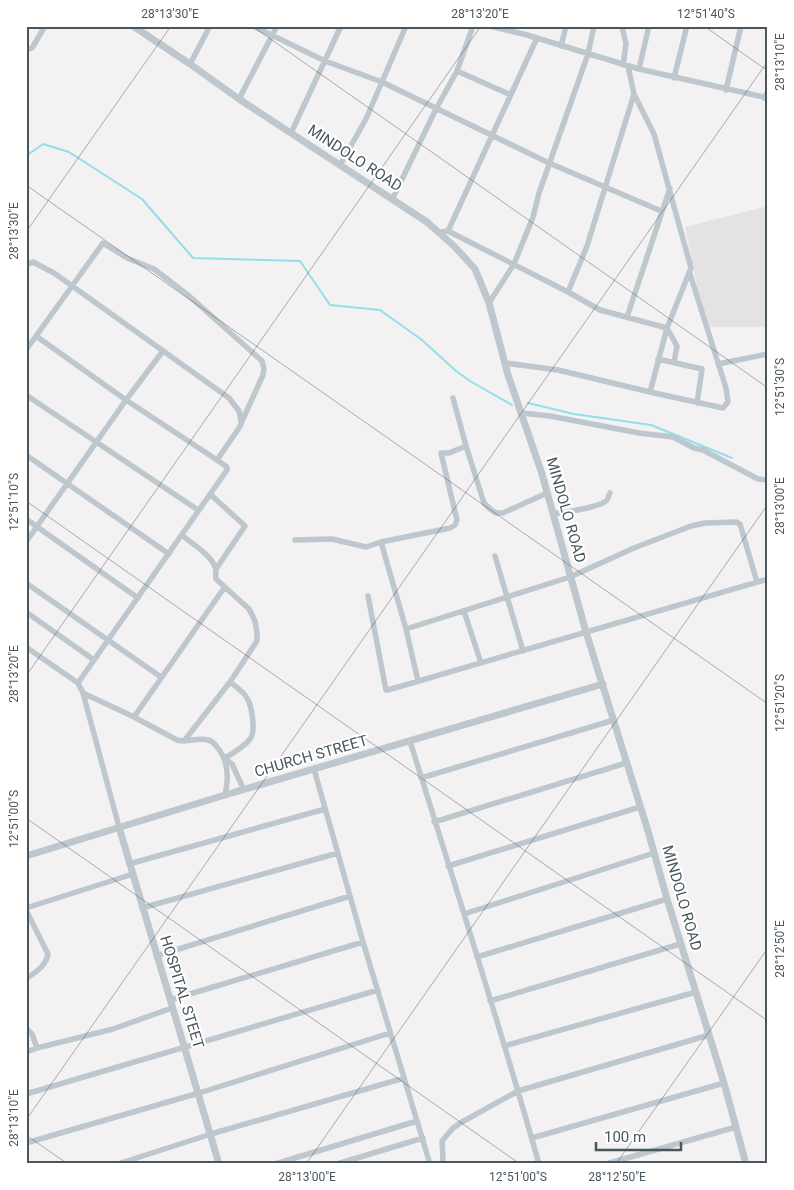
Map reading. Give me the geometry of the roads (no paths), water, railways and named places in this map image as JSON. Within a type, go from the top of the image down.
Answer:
[{"type":"street","points":[[26,50],[32,48],[44,26]]},
{"type":"street","name":"MINDOLO ROAD","points":[[133,26],[143,29],[239,99],[444,232],[475,269],[489,303],[520,413],[547,493],[586,632],[724,1083],[746,1164]]},
{"type":"street","points":[[190,64],[210,26]]},
{"type":"street","points":[[253,26],[325,61],[382,82],[549,163],[661,211]]},
{"type":"street","points":[[239,99],[277,26]]},
{"type":"street","points":[[291,133],[341,26]]},
{"type":"street","points":[[340,164],[360,131],[406,26]]},
{"type":"street","points":[[392,200],[436,109],[457,71],[473,26]]},
{"type":"street","points":[[490,26],[674,78],[766,98],[768,91]]},
{"type":"street","points":[[527,35],[529,26]]},
{"type":"street","points":[[561,46],[566,26]]},
{"type":"street","points":[[489,303],[514,264],[533,217],[549,163],[588,54],[594,26]]},
{"type":"street","points":[[622,26],[626,44],[625,65],[634,94],[654,134],[691,263],[690,274],[667,328],[650,392]]},
{"type":"street","points":[[639,69],[649,26]]},
{"type":"street","points":[[674,78],[687,26]]},
{"type":"street","points":[[726,90],[741,26]]},
{"type":"street","points":[[537,38],[444,232],[514,264],[600,310],[667,328],[677,346],[674,362]]},
{"type":"street","points":[[457,71],[511,95]]},
{"type":"street","points":[[568,292],[588,246],[634,94]]},
{"type":"street","points":[[627,317],[670,188]]},
{"type":"street","points":[[26,350],[103,243],[127,258],[154,269],[188,295],[262,361],[263,375],[239,428],[217,460]]},
{"type":"street","points":[[26,256],[28,264],[38,264],[72,285],[229,398],[239,411],[241,421]]},
{"type":"street","points":[[505,363],[558,370],[723,408],[728,402],[726,388],[690,274]]},
{"type":"street","points":[[36,336],[126,400],[228,468],[78,683]]},
{"type":"street","points":[[26,542],[126,400],[163,351]]},
{"type":"street","points":[[718,364],[768,354]]},
{"type":"street","points":[[658,359],[702,370],[697,403]]},
{"type":"street","points":[[26,395],[198,510]]},
{"type":"street","points":[[453,398],[484,503],[490,510],[496,513],[503,513],[547,493]]},
{"type":"street","points":[[520,413],[550,416],[639,433],[673,437],[694,448],[703,450],[758,479],[768,480]]},
{"type":"street","points":[[295,540],[332,539],[366,547],[381,542],[450,528],[458,520],[441,453],[449,453],[466,446]]},
{"type":"street","points":[[26,455],[169,554]]},
{"type":"street","points":[[553,514],[604,502],[610,493]]},
{"type":"street","points":[[184,741],[230,682],[257,641],[255,622],[249,609],[216,579],[216,569],[245,526],[210,494]]},
{"type":"street","points":[[26,519],[138,598]]},
{"type":"street","points":[[406,629],[570,577],[634,548],[705,523],[736,522],[740,524],[757,582]]},
{"type":"street","points":[[182,536],[204,554],[216,569]]},
{"type":"street","points":[[381,542],[406,629],[418,681]]},
{"type":"street","points":[[495,556],[523,651]]},
{"type":"street","points":[[368,596],[386,690],[768,579]]},
{"type":"street","points":[[26,583],[161,677]]},
{"type":"street","points":[[134,717],[224,588]]},
{"type":"street","points":[[464,611],[481,663]]},
{"type":"street","points":[[26,612],[94,660]]},
{"type":"street","points":[[26,647],[78,683],[83,693],[119,827]]},
{"type":"street","points":[[225,759],[249,741],[253,734],[251,708],[248,700],[230,682]]},
{"type":"street","name":"CHURCH STREET","points":[[26,856],[225,795],[603,684]]},
{"type":"street","points":[[83,693],[177,740],[208,740],[213,742],[225,759],[232,764],[244,790]]},
{"type":"street","points":[[421,778],[614,720]]},
{"type":"street","points":[[410,742],[539,1164]]},
{"type":"street","points":[[225,759],[228,778],[225,795]]},
{"type":"street","points":[[434,822],[626,763]]},
{"type":"street","points":[[314,769],[363,942],[430,1164]]},
{"type":"street","points":[[448,866],[640,807]]},
{"type":"street","points":[[129,864],[325,809]]},
{"type":"street","name":"HOSPITAL STEET","points":[[119,827],[219,1164]]},
{"type":"street","points":[[142,908],[338,853]]},
{"type":"street","points":[[464,914],[654,853]]},
{"type":"street","points":[[26,978],[42,967],[48,959],[48,954],[26,909],[132,874]]},
{"type":"street","points":[[156,956],[350,896]]},
{"type":"street","points":[[476,957],[667,900]]},
{"type":"street","points":[[170,1000],[363,942]]},
{"type":"street","points":[[490,1001],[680,944]]},
{"type":"street","points":[[26,1094],[378,990]]},
{"type":"street","points":[[504,1046],[696,992]]},
{"type":"street","points":[[26,1052],[113,1029],[172,1008]]},
{"type":"street","points":[[26,1028],[32,1034],[37,1048]]},
{"type":"street","points":[[26,1143],[390,1033]]},
{"type":"street","points":[[441,1164],[443,1159],[442,1141],[453,1128],[518,1091],[709,1036]]},
{"type":"street","points":[[118,1164],[211,1134],[404,1078]]},
{"type":"street","points":[[532,1138],[724,1083]]},
{"type":"street","points":[[275,1164],[417,1121]]},
{"type":"street","points":[[606,1164],[736,1126]]},
{"type":"street","points":[[337,1164],[423,1138]]},
{"type":"waterway","points":[[26,156],[43,144],[69,152],[142,199],[193,258],[300,261],[330,305],[380,310],[422,340],[456,371],[512,405]]},
{"type":"waterway","points":[[528,403],[574,414],[651,425],[732,458]]}]
